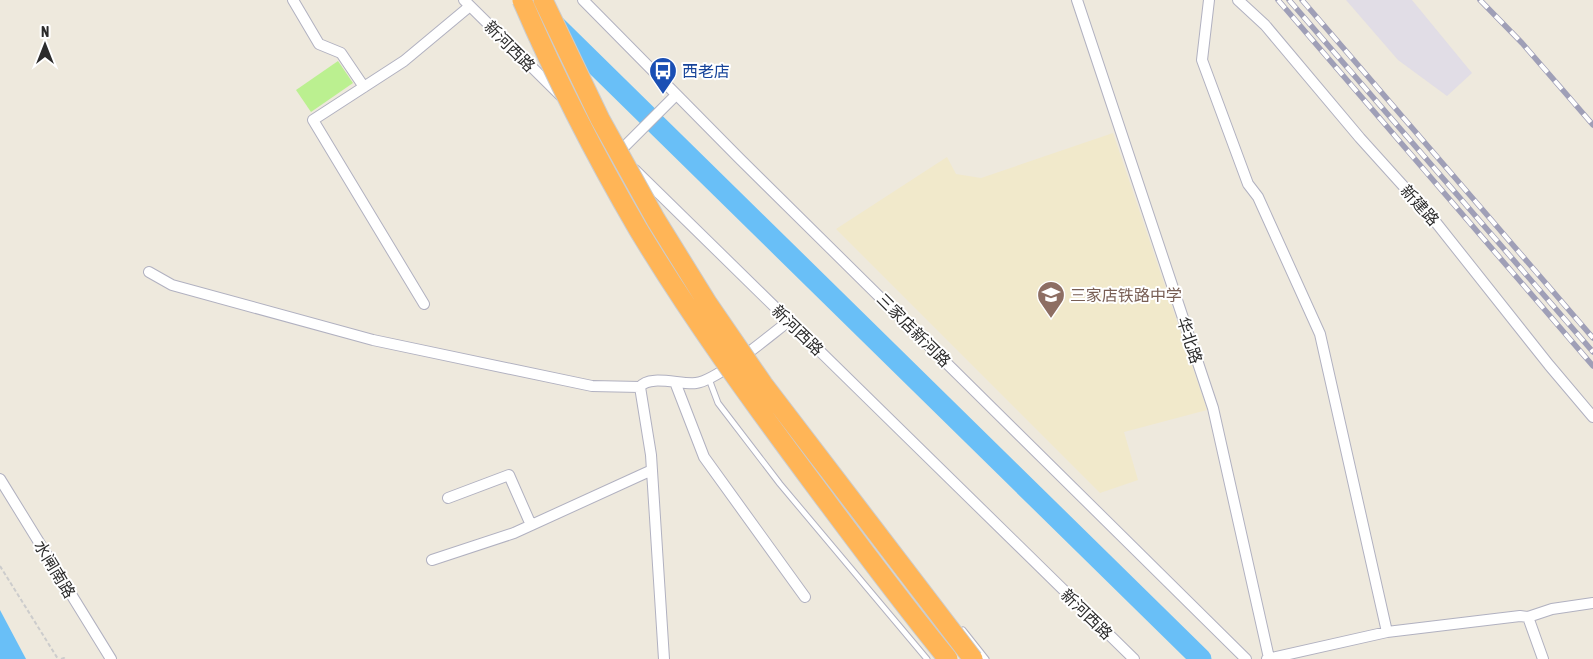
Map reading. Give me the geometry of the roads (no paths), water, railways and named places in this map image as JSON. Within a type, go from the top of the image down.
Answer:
[{"type":"highway","points":[[522,0],[581,128],[639,229],[693,315],[747,395],[841,521],[948,659]]},
{"type":"highway","points":[[543,0],[600,119],[656,220],[708,304],[763,384],[973,659]]},
{"type":"street","points":[[293,0],[319,44],[340,53],[364,87]]},
{"type":"street","name":"三家店新河路","points":[[583,0],[676,95],[1246,659]]},
{"type":"street","name":"华北路","points":[[1077,0],[1213,408],[1268,659]]},
{"type":"street","points":[[1210,0],[1202,60],[1248,184],[1258,197],[1320,334],[1386,632]]},
{"type":"street","name":"新建路","points":[[1238,0],[1265,25],[1360,138],[1434,220],[1549,365],[1593,417]]},
{"type":"street","points":[[424,304],[314,120],[404,61],[467,3]]},
{"type":"street","name":"新河西路","points":[[467,3],[1134,659]]},
{"type":"street","points":[[618,153],[676,95]]},
{"type":"street","points":[[148,272],[172,285],[373,340],[592,386],[640,387],[642,384],[652,381],[696,383],[715,376],[789,321]]},
{"type":"street","points":[[675,382],[704,457],[805,597]]},
{"type":"street","points":[[640,387],[652,470],[664,659]]},
{"type":"street","points":[[432,560],[514,533],[652,470]]},
{"type":"street","points":[[448,498],[509,475],[531,525]]},
{"type":"street","name":"水闸南路","points":[[0,479],[111,659]]},
{"type":"street","points":[[1268,659],[1386,632],[1520,616],[1528,618],[1552,609],[1593,602]]},
{"type":"street","points":[[1528,618],[1543,659]]},
{"type":"lane","points":[[746,353],[805,435],[904,558]]},
{"type":"lane","points":[[708,378],[718,403],[780,484],[927,659]]},
{"type":"lane","points":[[958,624],[986,659]]},
{"type":"water","points":[[0,610],[26,659],[0,659]]},
{"type":"waterway","points":[[555,25],[1201,659]]},
{"type":"railway","points":[[1278,0],[1593,366]]},
{"type":"railway","points":[[1289,0],[1593,352]]},
{"type":"railway","points":[[1302,0],[1593,338]]},
{"type":"railway","points":[[1480,0],[1522,43],[1593,125]]},
{"type":"place","name":"西老店","points":[[663,95]]},
{"type":"place","name":"三家店铁路中学","points":[[1051,319]]}]
